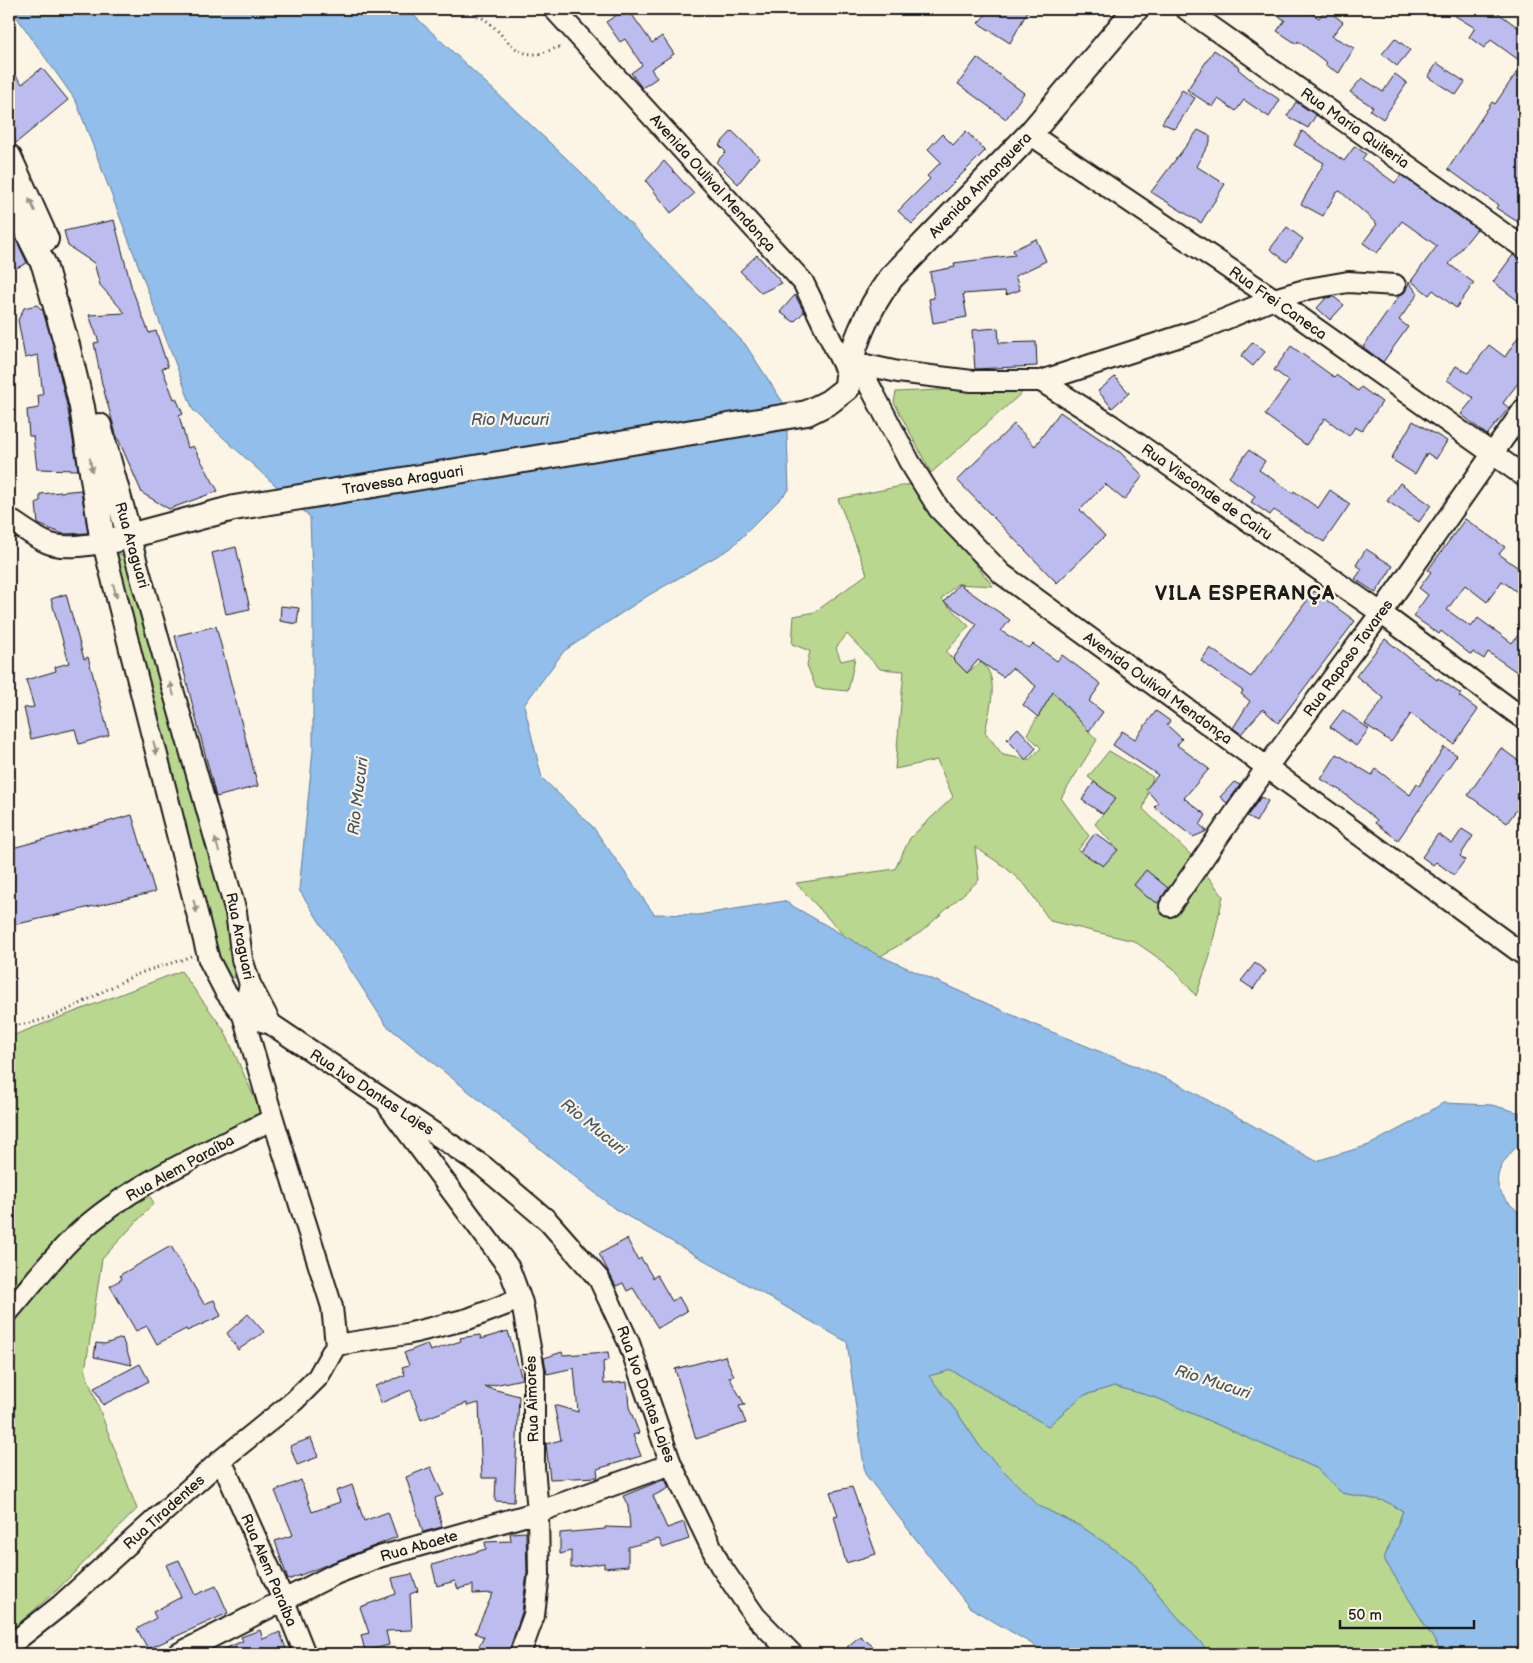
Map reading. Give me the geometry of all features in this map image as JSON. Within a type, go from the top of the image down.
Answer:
[{"type":"street","name":"Avenida Anhanguera","points":[[849,368],[865,318],[877,296],[891,278],[1030,134],[1136,9]]},
{"type":"street","name":"Rua Maria Quiteria","points":[[1186,9],[1524,248]]},
{"type":"street","name":"Avenida Oulival Mendonça","points":[[561,11],[803,282],[849,368],[866,379],[909,462],[939,509],[1002,574],[1524,955]]},
{"type":"street","name":"Rua Frei Caneca","points":[[1030,134],[1274,299],[1524,476]]},
{"type":"street","points":[[9,157],[33,207],[50,266]]},
{"type":"street","points":[[9,202],[50,266]]},
{"type":"street","name":"Rua Araguari","points":[[50,266],[69,309],[104,446],[236,912],[242,960],[250,984],[271,1024]]},
{"type":"street","name":"Rua Araguari","points":[[50,266],[82,407],[103,543],[209,960],[225,991],[243,1015]]},
{"type":"street","points":[[849,368],[972,381],[1041,382],[1196,331],[1274,299],[1326,284],[1348,282],[1395,285]]},
{"type":"street","name":"Travessa Araguari","points":[[9,519],[42,542],[54,547],[103,543],[129,534],[234,508],[807,414],[829,402],[847,388],[849,368]]},
{"type":"street","name":"Rua Visconde de Cairu","points":[[1041,382],[1111,425],[1381,613],[1524,719]]},
{"type":"street","name":"Rua Raposo Tavares","points":[[1170,906],[1267,767],[1381,613],[1524,409]]},
{"type":"street","points":[[250,984],[243,1015],[273,1119],[332,1307],[336,1345],[407,1334],[450,1323],[520,1299]]},
{"type":"street","points":[[243,1015],[271,1024]]},
{"type":"street","name":"Rua Ivo Dantas Lajes","points":[[271,1024],[484,1166],[548,1221],[599,1279],[629,1343],[671,1464],[720,1565],[755,1616],[792,1654]]},
{"type":"street","name":"Rua Aimorés","points":[[380,1096],[509,1268],[520,1299],[534,1370],[534,1466],[538,1512],[538,1574],[534,1615],[520,1654]]},
{"type":"street","name":"Rua Alem Paraíba","points":[[9,1311],[76,1234],[125,1197],[162,1175],[273,1119]]},
{"type":"street","name":"Rua Tiradentes","points":[[9,1646],[61,1605],[220,1460],[294,1401],[318,1377],[336,1345]]},
{"type":"street","name":"Rua Alem Paraíba","points":[[220,1460],[284,1602],[305,1654]]},
{"type":"street","name":"Rua Abaete","points":[[178,1654],[284,1602],[335,1574],[379,1557],[538,1512],[671,1464]]},
{"type":"path","points":[[458,9],[482,17],[491,24],[506,42],[526,54],[537,55],[558,47],[568,46]]},
{"type":"path","points":[[9,1026],[54,1018],[138,974],[192,956],[204,939]]},
{"type":"green space","points":[[986,388],[1024,391],[931,473],[894,402],[896,392]]},
{"type":"green space","points":[[911,484],[993,586],[957,584],[941,599],[969,626],[946,652],[967,673],[981,662],[991,677],[992,695],[985,732],[1003,755],[1029,760],[1041,748],[1027,734],[1053,692],[1097,740],[1061,798],[1089,836],[1078,850],[1103,865],[1118,850],[1095,824],[1115,798],[1088,777],[1109,751],[1153,777],[1143,809],[1192,856],[1223,896],[1209,959],[1196,996],[1173,968],[1134,941],[1050,921],[1026,886],[1005,867],[975,847],[979,880],[921,932],[869,963],[796,883],[895,869],[910,838],[953,797],[937,760],[895,769],[904,671],[880,669],[847,634],[836,648],[841,661],[855,658],[848,691],[816,688],[807,665],[810,651],[792,644],[794,616],[815,612],[867,574],[838,499]]},
{"type":"green space","points":[[120,554],[128,558],[241,968],[235,978],[229,977],[223,968],[112,561],[116,555]]},
{"type":"green space","points":[[181,971],[224,1030],[263,1117],[71,1229],[9,1294],[9,1037]]},
{"type":"green space","points":[[146,1191],[154,1203],[102,1259],[85,1371],[137,1509],[57,1590],[9,1632],[9,1380],[14,1375],[9,1369],[9,1328],[81,1239]]},
{"type":"green space","points":[[951,1370],[1048,1426],[1082,1396],[1114,1386],[1157,1398],[1316,1468],[1342,1493],[1385,1501],[1403,1511],[1384,1559],[1443,1654],[1211,1654],[1167,1605],[1133,1562],[1082,1527],[1039,1506],[981,1448],[956,1411],[928,1376]]},
{"type":"water","name":"Rio Mucuri","points":[[11,9],[407,9],[581,172],[745,344],[786,407],[789,490],[731,548],[649,595],[564,651],[524,705],[542,778],[593,827],[654,914],[698,915],[784,901],[876,954],[1035,1025],[1177,1083],[1316,1161],[1369,1145],[1443,1103],[1492,1105],[1524,1114],[1524,1139],[1505,1160],[1498,1178],[1503,1196],[1524,1216],[1524,1654],[1443,1654],[1384,1559],[1403,1511],[1385,1501],[1342,1493],[1316,1468],[1157,1398],[1114,1386],[1082,1396],[1048,1426],[951,1370],[929,1376],[981,1448],[1039,1506],[1082,1527],[1133,1562],[1167,1605],[1211,1654],[1049,1654],[969,1607],[865,1474],[847,1342],[615,1209],[386,1025],[299,890],[313,750],[313,603],[310,517],[193,410],[76,101]]},
{"type":"building","points":[[628,9],[652,43],[662,36],[674,54],[651,69],[657,78],[642,88],[631,73],[642,65],[625,39],[620,42],[606,22]]},
{"type":"building","points":[[991,9],[1029,9],[1010,43],[978,23]]},
{"type":"building","points":[[1266,9],[1304,9],[1319,18],[1326,9],[1343,22],[1332,36],[1354,48],[1339,73],[1325,65],[1327,63],[1298,41],[1297,44],[1277,31],[1285,20]]},
{"type":"building","points":[[1444,9],[1493,9],[1524,32],[1524,226],[1496,208],[1498,205],[1448,169],[1492,102],[1495,104],[1523,63],[1491,40],[1484,48],[1469,37],[1475,28]]},
{"type":"building","points":[[1395,38],[1410,50],[1397,66],[1382,54]]},
{"type":"building","points":[[1214,50],[1239,67],[1238,69],[1256,84],[1280,100],[1269,117],[1244,100],[1236,111],[1218,99],[1213,107],[1187,90]]},
{"type":"building","points":[[977,58],[1024,93],[1006,119],[958,84]]},
{"type":"building","points":[[1437,63],[1465,82],[1456,95],[1428,77]]},
{"type":"building","points":[[9,66],[22,84],[42,68],[68,100],[16,143],[9,134]]},
{"type":"building","points":[[1395,74],[1407,83],[1383,119],[1370,110],[1373,107],[1350,92],[1362,78],[1383,92]]},
{"type":"building","points":[[1182,90],[1195,98],[1175,129],[1162,123]]},
{"type":"building","points":[[1296,102],[1316,115],[1308,128],[1287,116]]},
{"type":"building","points":[[1198,130],[1210,136],[1210,142],[1196,166],[1225,184],[1201,223],[1151,192]]},
{"type":"building","points":[[732,131],[759,157],[738,184],[716,162],[726,152],[719,145]]},
{"type":"building","points":[[966,131],[985,151],[912,224],[898,211],[930,179],[927,176],[941,162],[928,149],[942,134],[953,145]]},
{"type":"building","points":[[1302,131],[1344,161],[1355,146],[1366,154],[1362,159],[1395,183],[1401,175],[1477,229],[1449,264],[1474,283],[1456,308],[1433,290],[1429,295],[1411,281],[1437,246],[1402,221],[1377,253],[1363,243],[1377,224],[1340,191],[1336,193],[1323,216],[1301,204],[1324,163],[1294,145]]},
{"type":"building","points":[[664,161],[694,194],[671,213],[646,181]]},
{"type":"building","points":[[114,220],[132,289],[149,333],[156,331],[168,367],[162,368],[174,399],[176,398],[183,414],[179,416],[188,448],[193,446],[218,491],[169,509],[142,493],[116,434],[102,384],[94,343],[99,342],[89,315],[125,313],[100,285],[94,263],[68,246],[64,231]]},
{"type":"building","points":[[1287,227],[1303,239],[1287,262],[1270,249]]},
{"type":"building","points":[[16,239],[27,263],[12,270],[11,256]]},
{"type":"building","points":[[1036,239],[1046,261],[1015,276],[1020,290],[1006,295],[1005,291],[963,294],[967,317],[933,323],[929,299],[934,298],[930,272],[955,267],[954,263],[1015,255],[1013,250]]},
{"type":"building","points":[[757,255],[782,283],[761,293],[740,271]]},
{"type":"building","points":[[1513,255],[1524,263],[1524,305],[1493,282]]},
{"type":"building","points":[[1409,282],[1418,294],[1399,320],[1408,327],[1383,362],[1363,347],[1399,296],[1405,292]]},
{"type":"building","points":[[795,295],[804,312],[794,322],[780,312]]},
{"type":"building","points":[[1334,297],[1344,305],[1330,320],[1317,308],[1326,298]]},
{"type":"building","points":[[37,305],[43,311],[54,349],[68,410],[78,470],[37,469],[33,436],[29,436],[27,410],[39,408],[38,395],[43,395],[38,355],[25,358],[18,320],[24,308]]},
{"type":"building","points":[[998,328],[999,343],[1036,342],[1037,366],[975,369],[972,330]]},
{"type":"building","points":[[1524,328],[1524,375],[1503,403],[1509,408],[1487,435],[1461,414],[1474,398],[1447,380],[1456,366],[1468,373],[1489,345],[1505,357]]},
{"type":"building","points":[[1253,342],[1265,352],[1253,366],[1241,356]]},
{"type":"building","points":[[1291,346],[1334,377],[1336,375],[1358,391],[1361,387],[1382,402],[1362,431],[1355,427],[1349,436],[1325,418],[1306,445],[1265,415],[1289,381],[1274,370]]},
{"type":"building","points":[[1115,377],[1129,393],[1112,408],[1098,391]]},
{"type":"building","points":[[1060,412],[1121,453],[1143,476],[1124,500],[1105,484],[1080,510],[1105,536],[1057,583],[957,480],[1014,424],[1035,446]]},
{"type":"building","points":[[1413,421],[1447,441],[1436,459],[1427,453],[1415,474],[1391,459]]},
{"type":"building","points":[[1249,450],[1265,461],[1259,470],[1318,508],[1330,490],[1350,504],[1324,542],[1274,510],[1270,515],[1251,502],[1255,496],[1229,477]]},
{"type":"building","points":[[1400,483],[1431,505],[1419,522],[1387,501]]},
{"type":"building","points":[[81,490],[88,533],[63,534],[38,524],[36,503],[40,501],[40,494]]},
{"type":"building","points":[[1465,519],[1505,547],[1499,554],[1524,572],[1524,597],[1502,581],[1487,602],[1465,585],[1447,610],[1471,627],[1478,618],[1512,643],[1524,627],[1524,677],[1488,652],[1484,659],[1473,652],[1471,655],[1441,631],[1439,634],[1413,616],[1428,595],[1419,588],[1431,572],[1428,570]]},
{"type":"building","points":[[236,547],[250,609],[226,614],[212,553]]},
{"type":"building","points":[[1366,549],[1393,566],[1376,593],[1355,579],[1362,569],[1356,565]]},
{"type":"building","points":[[959,584],[1010,620],[1001,631],[1029,648],[1033,644],[1057,661],[1062,655],[1101,684],[1089,701],[1103,712],[1089,731],[1053,692],[1038,717],[1023,705],[1036,686],[1012,668],[1003,677],[978,660],[967,673],[953,659],[977,624],[944,602]]},
{"type":"building","points":[[1314,591],[1355,621],[1278,723],[1263,709],[1241,734],[1233,728],[1250,701],[1241,694],[1243,691],[1201,661],[1210,648],[1251,677]]},
{"type":"building","points":[[66,594],[84,659],[88,657],[109,735],[79,744],[75,729],[31,739],[24,708],[34,707],[26,680],[56,671],[55,667],[69,663],[51,599]]},
{"type":"building","points":[[281,606],[299,608],[297,624],[280,621]]},
{"type":"building","points":[[216,626],[258,786],[216,797],[175,636]]},
{"type":"building","points":[[1385,639],[1437,680],[1438,678],[1461,694],[1459,696],[1478,710],[1454,744],[1411,714],[1391,742],[1365,724],[1384,698],[1356,676]]},
{"type":"building","points":[[1343,710],[1369,729],[1356,746],[1330,727]]},
{"type":"building","points":[[1156,711],[1170,721],[1167,725],[1182,739],[1177,745],[1209,769],[1184,798],[1206,815],[1200,825],[1207,831],[1193,837],[1154,807],[1158,803],[1146,789],[1158,775],[1113,745],[1122,731],[1135,739]]},
{"type":"building","points":[[1018,728],[1036,748],[1026,760],[1007,739]]},
{"type":"building","points":[[1444,747],[1457,755],[1398,840],[1375,823],[1377,820],[1341,791],[1321,779],[1337,754],[1372,775],[1376,769],[1410,795],[1417,784],[1419,786]]},
{"type":"building","points":[[1501,748],[1524,765],[1524,799],[1507,823],[1468,795]]},
{"type":"building","points":[[1094,782],[1116,798],[1103,814],[1082,800]]},
{"type":"building","points":[[1234,782],[1240,785],[1227,803],[1220,797]]},
{"type":"building","points":[[1261,797],[1268,801],[1256,822],[1247,816]]},
{"type":"building","points":[[132,815],[155,892],[9,926],[9,849]]},
{"type":"building","points":[[1462,829],[1473,836],[1460,856],[1465,860],[1454,875],[1436,862],[1433,865],[1422,857],[1438,834],[1452,844]]},
{"type":"building","points":[[1095,833],[1118,850],[1103,866],[1081,852]]},
{"type":"building","points":[[1146,870],[1168,888],[1158,903],[1147,897],[1134,885]]},
{"type":"building","points":[[1255,963],[1266,971],[1253,989],[1241,981]]},
{"type":"building","points":[[627,1239],[638,1260],[641,1258],[653,1278],[657,1275],[672,1301],[679,1297],[687,1311],[658,1328],[633,1288],[627,1291],[623,1283],[616,1286],[599,1254]]},
{"type":"building","points":[[171,1246],[204,1304],[214,1300],[221,1316],[187,1331],[186,1329],[157,1344],[147,1326],[136,1331],[110,1286],[122,1279],[120,1275]]},
{"type":"building","points":[[248,1314],[264,1332],[238,1350],[227,1333]]},
{"type":"building","points":[[508,1331],[522,1379],[485,1387],[519,1396],[514,1502],[495,1501],[496,1478],[482,1478],[479,1403],[467,1406],[467,1403],[421,1420],[411,1390],[381,1403],[375,1386],[405,1375],[402,1367],[409,1365],[404,1353],[427,1344],[430,1351],[461,1341],[460,1338],[480,1335],[481,1339]]},
{"type":"building","points":[[122,1338],[132,1365],[94,1357],[96,1343],[105,1344]]},
{"type":"building","points":[[562,1352],[563,1355],[608,1352],[609,1360],[603,1362],[604,1384],[627,1382],[629,1407],[639,1433],[633,1435],[641,1456],[597,1469],[598,1477],[550,1479],[546,1444],[561,1440],[554,1405],[578,1412],[574,1368],[547,1374],[544,1358]]},
{"type":"building","points":[[725,1356],[734,1376],[729,1377],[745,1405],[739,1406],[746,1423],[696,1439],[675,1369]]},
{"type":"building","points":[[140,1364],[149,1381],[103,1405],[94,1388]]},
{"type":"building","points":[[311,1438],[318,1457],[297,1465],[290,1446]]},
{"type":"building","points":[[431,1467],[443,1495],[435,1498],[442,1527],[423,1532],[406,1477]]},
{"type":"building","points":[[665,1479],[669,1488],[653,1496],[667,1528],[684,1522],[689,1539],[663,1548],[659,1539],[628,1547],[628,1566],[604,1568],[604,1563],[571,1568],[571,1551],[560,1554],[560,1533],[605,1529],[605,1527],[630,1528],[628,1506],[623,1496]]},
{"type":"building","points":[[301,1480],[312,1512],[340,1502],[336,1491],[352,1485],[364,1521],[388,1512],[397,1537],[288,1580],[275,1541],[293,1535],[275,1491]]},
{"type":"building","points":[[852,1487],[876,1554],[846,1563],[834,1516],[838,1515],[830,1492]]},
{"type":"building","points":[[526,1532],[527,1573],[522,1612],[509,1652],[508,1654],[475,1654],[484,1637],[475,1633],[493,1593],[473,1594],[473,1585],[458,1589],[455,1581],[437,1586],[432,1565],[486,1549],[485,1542],[511,1541],[510,1533]]},
{"type":"building","points":[[179,1560],[195,1595],[216,1586],[228,1613],[148,1649],[137,1629],[156,1618],[153,1612],[181,1597],[166,1565]]},
{"type":"building","points":[[412,1574],[418,1591],[410,1594],[412,1630],[386,1631],[389,1645],[365,1651],[361,1635],[369,1633],[360,1607],[396,1594],[392,1578]]},
{"type":"building","points":[[260,1630],[263,1639],[280,1632],[288,1654],[212,1654],[243,1641],[241,1637]]},
{"type":"building","points":[[860,1636],[883,1654],[857,1654],[847,1647]]},
{"type":"district","name":"VILA ESPERANÇA","points":[[1245,593]]}]
